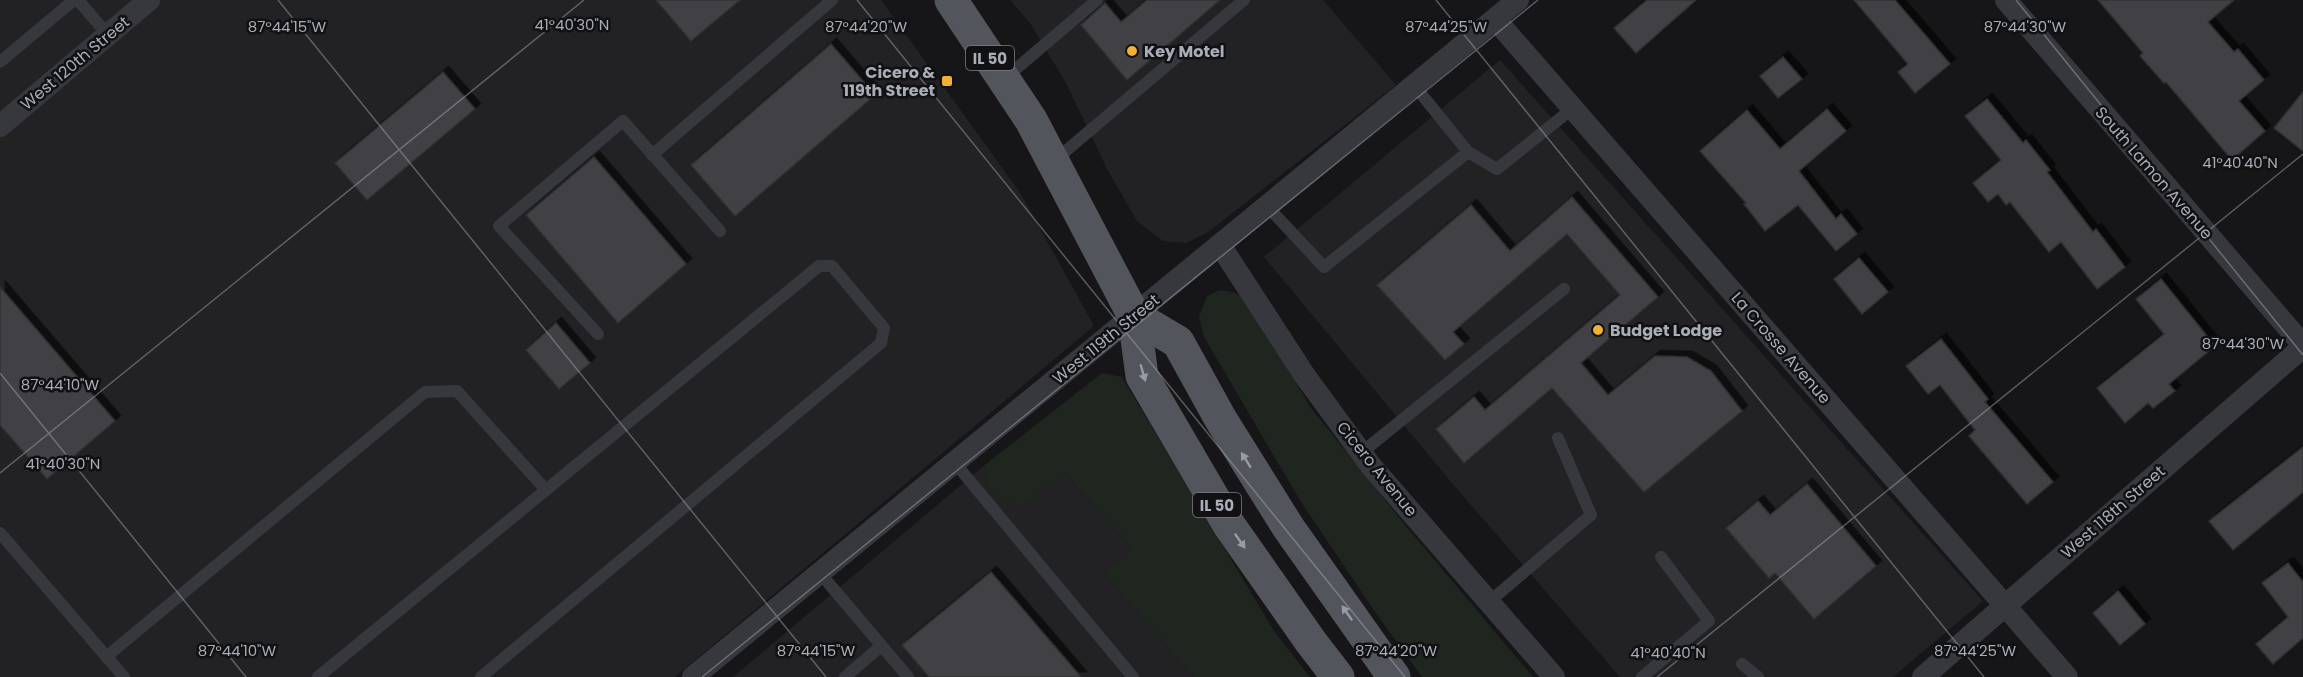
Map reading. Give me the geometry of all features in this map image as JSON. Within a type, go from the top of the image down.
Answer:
[{"type":"main road","name":"IL 50","points":[[959,6],[1031,120],[1134,316],[1142,376],[1229,525],[1338,677]]},
{"type":"main road","name":"IL 50","points":[[1134,316],[1178,342],[1220,418],[1288,527],[1394,677]]},
{"type":"street","name":"West 120th Street","points":[[0,126],[149,0]]},
{"type":"street","name":"West 119th Street","points":[[693,677],[1518,0]]},
{"type":"street","name":"South Lamon Avenue","points":[[2006,0],[2303,346]]},
{"type":"street","name":"La Crosse Avenue","points":[[1495,19],[2067,677]]},
{"type":"street","name":"Cicero Avenue","points":[[1220,245],[1305,376],[1361,453],[1554,677]]},
{"type":"street","name":"West 118th Street","points":[[1923,677],[2303,346]]},
{"type":"lane","points":[[0,62],[76,0],[108,35]]},
{"type":"lane","points":[[652,155],[832,0]]},
{"type":"lane","points":[[1004,79],[1097,0]]},
{"type":"lane","points":[[1053,162],[1244,0]]},
{"type":"lane","points":[[1414,85],[1468,152],[1497,169],[1573,108]]},
{"type":"lane","points":[[598,334],[499,226],[623,121],[720,231]]},
{"type":"lane","points":[[1267,206],[1324,267],[1468,152]]},
{"type":"lane","points":[[318,677],[819,266],[832,266],[884,328],[881,343],[481,677]]},
{"type":"lane","points":[[1361,453],[1564,289]]},
{"type":"lane","points":[[106,657],[425,392],[457,391],[546,490]]},
{"type":"lane","points":[[1489,602],[1591,515],[1558,438]]},
{"type":"lane","points":[[955,463],[1133,677]]},
{"type":"lane","points":[[0,533],[124,677]]},
{"type":"lane","points":[[1642,677],[1709,621],[1661,557]]},
{"type":"lane","points":[[820,573],[908,677]]},
{"type":"lane","points":[[845,677],[881,646]]},
{"type":"lane","points":[[1742,664],[1758,677]]},
{"type":"shaded area","points":[[0,0],[881,0],[1021,194],[1094,326],[675,677],[0,677]]},
{"type":"shaded area","points":[[1010,0],[1323,0],[1396,85],[1207,233],[1186,243],[1163,241],[1137,221],[1107,169],[1066,83],[1030,23]]},
{"type":"shaded area","points":[[1500,60],[1983,601],[1893,677],[1620,677],[1451,482],[1264,257]]},
{"type":"shaded area","points":[[1220,290],[1237,293],[1254,311],[1310,407],[1533,677],[1422,677],[1301,502],[1204,337],[1199,317],[1207,296]]},
{"type":"shaded area","points":[[1102,373],[1122,377],[1274,631],[1310,677],[1193,677],[1103,573],[1132,549],[1065,473],[1023,506],[1003,502],[988,486],[986,464]]},
{"type":"shaded area","points":[[986,464],[988,486],[1023,506],[1064,472],[1132,549],[1103,573],[1193,677],[733,677]]},
{"type":"building","points":[[656,0],[740,0],[691,41]]},
{"type":"building","name":"Key Motel","points":[[1147,0],[1220,0],[1127,80],[1081,25],[1105,3],[1121,22]]},
{"type":"building","points":[[1647,0],[1696,0],[1636,53],[1614,28]]},
{"type":"building","points":[[1854,0],[1895,0],[1950,64],[1915,93],[1898,72],[1908,64]]},
{"type":"building","points":[[2098,0],[2234,0],[2208,22],[2234,52],[2238,49],[2264,80],[2239,101],[2265,131],[2232,160],[2166,82],[2164,83],[2140,56],[2143,53]]},
{"type":"building","points":[[831,44],[875,95],[735,216],[691,165]]},
{"type":"building","points":[[1783,57],[1802,79],[1778,98],[1760,76]]},
{"type":"building","points":[[443,72],[475,109],[367,200],[335,163]]},
{"type":"building","points":[[2303,92],[2303,151],[2274,128]]},
{"type":"building","points":[[1987,99],[2023,143],[2026,140],[2050,170],[2047,172],[2093,232],[2096,229],[2125,267],[2097,289],[2061,242],[2049,252],[2010,202],[2006,205],[1998,194],[1988,202],[1973,183],[2001,160],[1965,116]]},
{"type":"building","points":[[1827,109],[1846,131],[1799,171],[1836,219],[1841,214],[1857,234],[1836,251],[1798,205],[1765,231],[1744,204],[1746,203],[1700,151],[1747,110],[1780,149]]},
{"type":"building","points":[[594,157],[686,264],[618,323],[526,215]]},
{"type":"building","points":[[1572,197],[1658,297],[1581,363],[1608,395],[1655,356],[1687,357],[1711,371],[1742,411],[1644,492],[1552,388],[1464,463],[1436,429],[1474,397],[1485,410],[1620,295],[1567,234],[1453,332],[1464,344],[1445,360],[1377,285],[1471,205],[1510,251]]},
{"type":"building","points":[[1859,258],[1888,292],[1862,314],[1834,279]]},
{"type":"building","points":[[2161,279],[2215,346],[2169,384],[2175,391],[2153,408],[2148,403],[2125,423],[2097,388],[2164,334],[2136,299]]},
{"type":"building","points":[[0,287],[115,421],[47,479],[0,425]]},
{"type":"building","points":[[556,323],[590,363],[559,389],[526,350]]},
{"type":"building","points":[[1941,339],[1988,399],[1985,402],[2053,482],[2027,504],[1969,436],[1975,430],[1940,385],[1928,394],[1906,366]]},
{"type":"building","points":[[2303,447],[2303,492],[2233,550],[2209,521]]},
{"type":"building","points":[[1807,484],[1876,566],[1814,619],[1775,573],[1769,578],[1726,528],[1758,501],[1770,515]]},
{"type":"building","points":[[2288,563],[2303,582],[2303,638],[2273,664],[2256,644],[2288,617],[2262,583]]},
{"type":"building","points":[[991,572],[1081,677],[929,677],[902,645]]},
{"type":"building","points":[[2118,591],[2145,624],[2120,645],[2093,613]]},
{"type":"place","name":"Key Motel","points":[[1132,51]]},
{"type":"place","name":"Cicero & 119th Street","points":[[947,81]]},
{"type":"place","name":"Budget Lodge","points":[[1598,330]]}]
